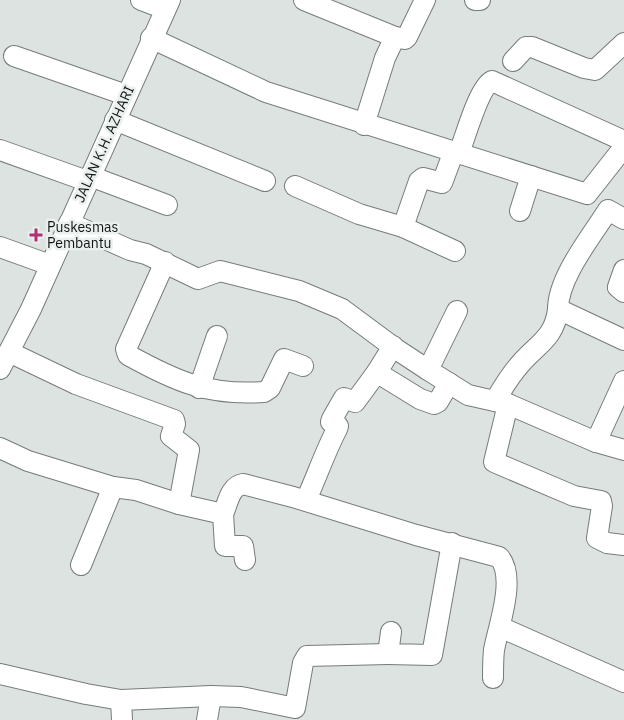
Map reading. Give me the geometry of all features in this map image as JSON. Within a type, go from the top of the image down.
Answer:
[{"type":"street","points":[[141,0],[168,5]]},
{"type":"street","points":[[304,0],[395,37],[405,39],[425,0]]},
{"type":"street","points":[[475,0],[480,0]]},
{"type":"street","name":"JALAN K.H. AZHARI","points":[[2,365],[50,264],[151,38],[168,5]]},
{"type":"street","points":[[364,125],[385,58],[390,51],[395,37]]},
{"type":"street","points":[[151,38],[266,92],[364,125],[457,152],[587,194],[616,215],[575,262],[560,294],[557,317],[545,341],[522,361],[502,402],[494,462],[574,496],[601,501],[602,506],[597,538],[607,543],[624,545]]},
{"type":"street","points":[[513,61],[526,47],[532,47],[584,68],[595,70],[624,42]]},
{"type":"street","points":[[14,56],[126,95]]},
{"type":"street","points":[[403,227],[419,181],[424,178],[442,183],[480,99],[488,84],[492,82],[624,141]]},
{"type":"street","points":[[115,120],[265,181]]},
{"type":"street","points":[[587,194],[624,147]]},
{"type":"street","points":[[0,150],[167,206]]},
{"type":"street","points":[[520,211],[531,176]]},
{"type":"street","points":[[295,186],[359,214],[403,227],[455,251]]},
{"type":"street","points":[[68,223],[130,250],[165,262],[198,279],[220,271],[299,292],[342,309],[392,346],[468,395],[502,402],[596,442],[624,450]]},
{"type":"street","points":[[0,247],[50,264]]},
{"type":"street","points":[[165,262],[126,349],[126,353],[170,378],[199,388],[215,391],[264,392],[270,388],[284,359],[303,366]]},
{"type":"street","points":[[624,270],[618,286],[624,292]]},
{"type":"street","points":[[558,309],[624,340]]},
{"type":"street","points":[[428,370],[457,311]]},
{"type":"street","points":[[199,388],[217,336]]},
{"type":"street","points":[[306,500],[337,429],[337,426],[331,422],[332,419],[344,398],[355,402],[377,372],[392,346]]},
{"type":"street","points":[[2,365],[76,384],[174,420],[175,424],[171,436],[189,450],[179,504]]},
{"type":"street","points":[[377,372],[420,399],[434,404],[438,402],[449,383]]},
{"type":"street","points":[[596,442],[624,381]]},
{"type":"street","points":[[0,448],[28,461],[113,487],[136,490],[179,504],[223,514]]},
{"type":"street","points":[[245,560],[243,546],[225,546],[223,514],[236,485],[243,484],[306,500],[416,535],[499,557],[503,562],[506,585],[494,651],[493,678]]},
{"type":"street","points":[[81,565],[113,487]]},
{"type":"street","points":[[0,674],[86,694],[122,700],[211,696],[241,697],[295,708],[303,663],[308,656],[432,655],[448,578],[452,543]]},
{"type":"street","points":[[500,626],[624,682]]},
{"type":"street","points":[[388,654],[391,632]]},
{"type":"street","points":[[207,720],[211,696]]},
{"type":"street","points":[[122,700],[122,720]]},
{"type":"place","name":"Puskesmas Pembantu","points":[[36,235]]}]
